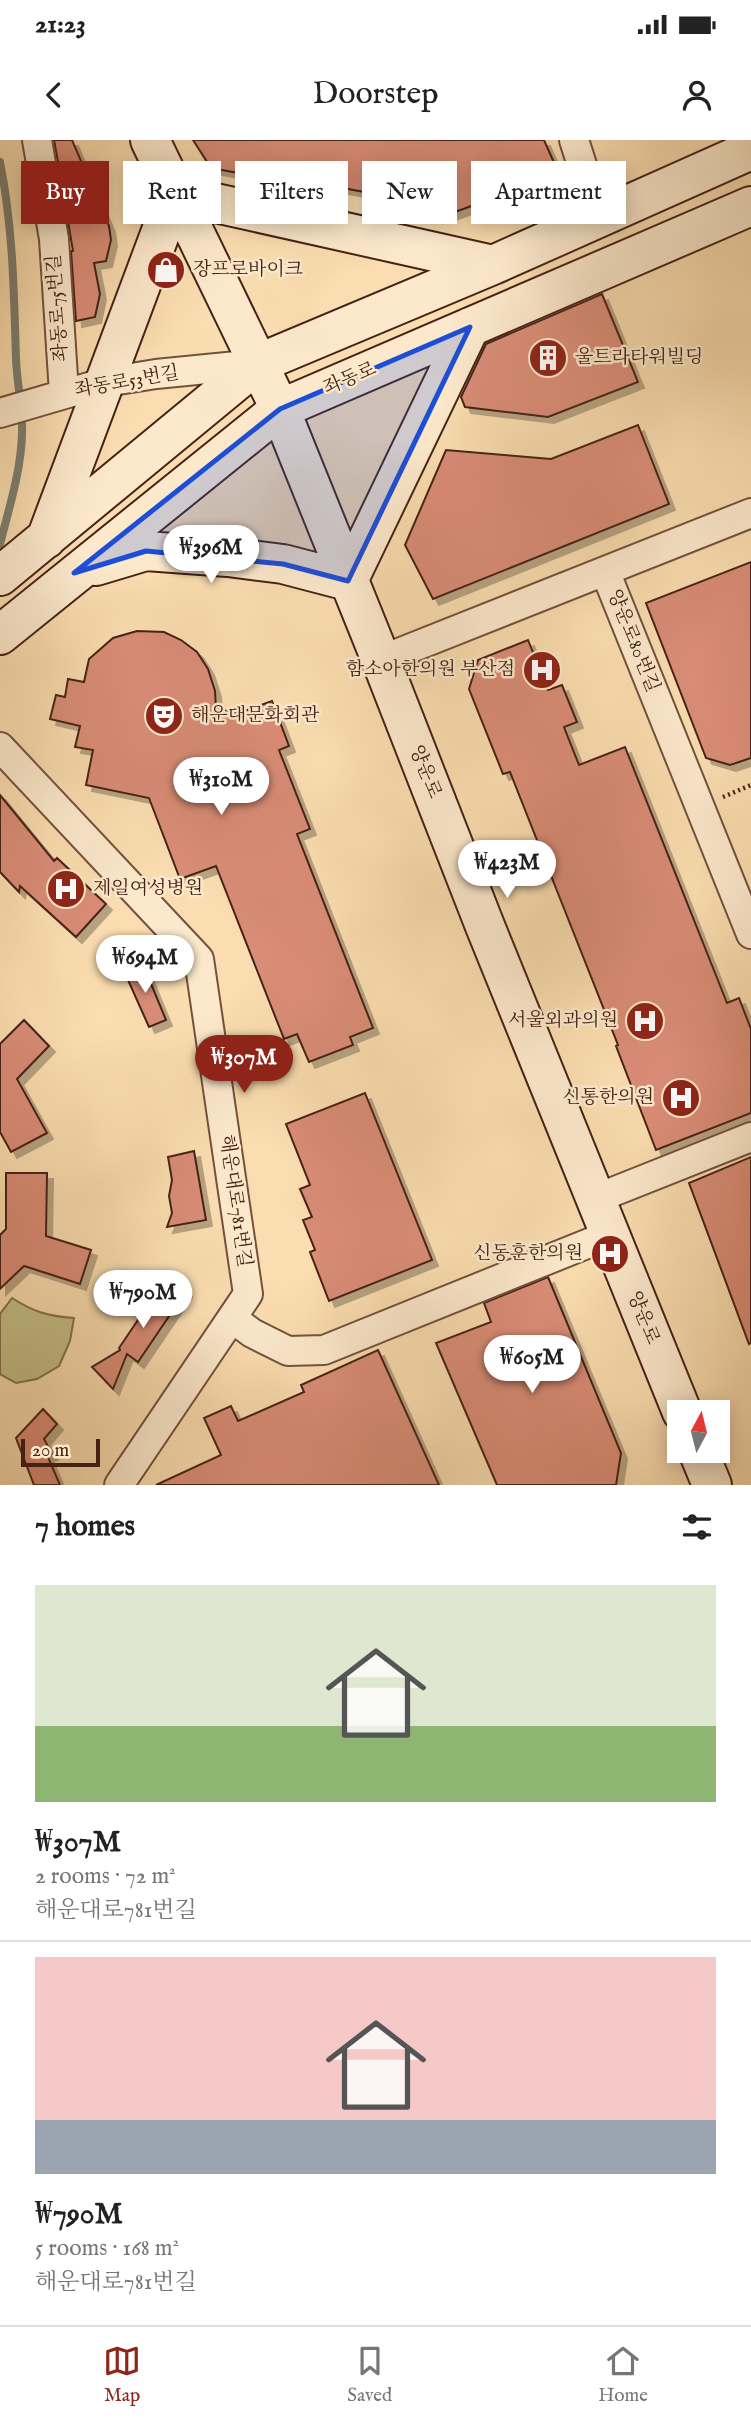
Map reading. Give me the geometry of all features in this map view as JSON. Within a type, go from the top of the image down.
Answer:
[{"type":"main road","name":"양운로","points":[[150,140],[160,161]]},
{"type":"main road","points":[[626,206],[751,150]]},
{"type":"main road","points":[[221,204],[493,265]]},
{"type":"main road","name":"좌동로","points":[[0,635],[280,409],[751,206]]},
{"type":"main road","points":[[45,540],[164,224]]},
{"type":"main road","name":"양운로","points":[[189,224],[280,409],[489,938],[677,1400]]},
{"type":"main road","points":[[0,576],[257,364],[585,224]]},
{"type":"main road","points":[[74,573],[146,551],[283,564],[348,581],[470,327]]},
{"type":"main road","points":[[703,1463],[712,1485]]},
{"type":"street","name":"좌동로75번길","points":[[37,140],[54,239],[64,393]]},
{"type":"street","points":[[574,140],[581,161]]},
{"type":"street","name":"좌동로53번길","points":[[0,413],[106,382],[257,364]]},
{"type":"street","points":[[605,571],[751,513]]},
{"type":"street","name":"양운로80번길","points":[[381,660],[605,571],[751,934]]},
{"type":"street","name":"해운대로781번길","points":[[0,747],[199,958],[248,1294],[119,1485]]},
{"type":"street","points":[[595,1199],[751,1137]]},
{"type":"street","points":[[232,1318],[252,1334],[288,1351],[324,1350],[609,1236]]},
{"type":"highlighted area","points":[[470,327],[348,581],[283,564],[146,551],[74,573],[280,409]]},
{"type":"shaded area","points":[[12,1298],[41,1312],[74,1318],[70,1341],[59,1366],[37,1379],[16,1383],[0,1374],[0,1314]]},
{"type":"building","points":[[54,140],[72,140],[81,161],[58,161]]},
{"type":"building","points":[[193,140],[544,140],[553,161],[471,161],[471,206],[457,211],[457,161],[362,161],[362,192],[348,189],[348,161],[235,161],[235,172],[221,170],[221,161],[206,161]]},
{"type":"building","points":[[68,224],[108,224],[111,240],[106,261],[94,263],[100,294],[95,317],[76,321],[71,251]]},
{"type":"building","name":"울트라타워빌딩","points":[[602,294],[638,382],[548,417],[465,407],[461,397],[486,344]]},
{"type":"building","points":[[638,425],[669,504],[433,599],[405,545],[446,450],[551,459]]},
{"type":"building","points":[[751,562],[751,758],[730,765],[706,758],[646,603]]},
{"type":"building","points":[[137,631],[164,632],[197,652],[208,669],[215,691],[216,709],[239,713],[272,701],[289,746],[279,750],[310,829],[297,834],[373,1028],[350,1037],[353,1045],[309,1062],[297,1034],[284,1039],[216,866],[180,879],[149,798],[86,785],[93,750],[75,747],[80,726],[50,719],[56,695],[65,697],[68,679],[84,682],[89,659],[113,638]]},
{"type":"building","points":[[528,640],[548,690],[562,685],[577,722],[564,727],[579,765],[625,747],[727,1003],[739,998],[751,1029],[751,1113],[656,1150],[616,1046],[618,1045],[510,772],[503,774],[469,689],[478,660]]},
{"type":"building","points":[[0,795],[54,861],[57,858],[106,904],[76,937],[20,886],[19,892],[0,872]]},
{"type":"building","points":[[142,962],[166,1020],[149,1027],[124,971]]},
{"type":"building","points":[[24,1020],[49,1046],[17,1079],[47,1133],[11,1152],[0,1132],[0,1044]]},
{"type":"building","points":[[365,1093],[432,1260],[329,1301],[310,1252],[315,1250],[303,1220],[312,1217],[300,1189],[310,1185],[286,1124]]},
{"type":"building","points":[[194,1151],[206,1220],[167,1227],[172,1213],[169,1196],[172,1180],[168,1157]]},
{"type":"building","points":[[751,1157],[751,1343],[749,1344],[689,1183]]},
{"type":"building","points":[[6,1173],[47,1173],[46,1236],[91,1250],[80,1284],[24,1266],[0,1289],[0,1235],[6,1229]]},
{"type":"building","points":[[169,1274],[186,1291],[138,1362],[127,1354],[113,1389],[92,1367],[120,1350]]},
{"type":"building","points":[[548,1277],[621,1453],[616,1485],[497,1485],[436,1343],[491,1322],[484,1303]]},
{"type":"building","points":[[378,1350],[439,1485],[156,1485],[221,1455],[204,1418],[231,1406],[238,1421],[304,1392],[301,1385]]},
{"type":"building","points":[[43,1409],[57,1424],[44,1439],[52,1454],[47,1455],[60,1485],[34,1485],[16,1438]]},
{"type":"waterway","points":[[0,162],[10,235],[22,425],[17,476],[0,544]]},
{"type":"place","name":"장프로바이크","points":[[166,270]]},
{"type":"place","name":"울트라타워빌딩","points":[[548,358]]},
{"type":"place","name":"함소아한의원 부산점","points":[[542,670]]},
{"type":"place","name":"해운대문화회관","points":[[164,716]]},
{"type":"place","name":"제일여성병원","points":[[66,889]]},
{"type":"place","name":"서울외과의원","points":[[645,1021]]},
{"type":"place","name":"신통한의원","points":[[681,1098]]},
{"type":"place","name":"신동훈한의원","points":[[610,1254]]}]
